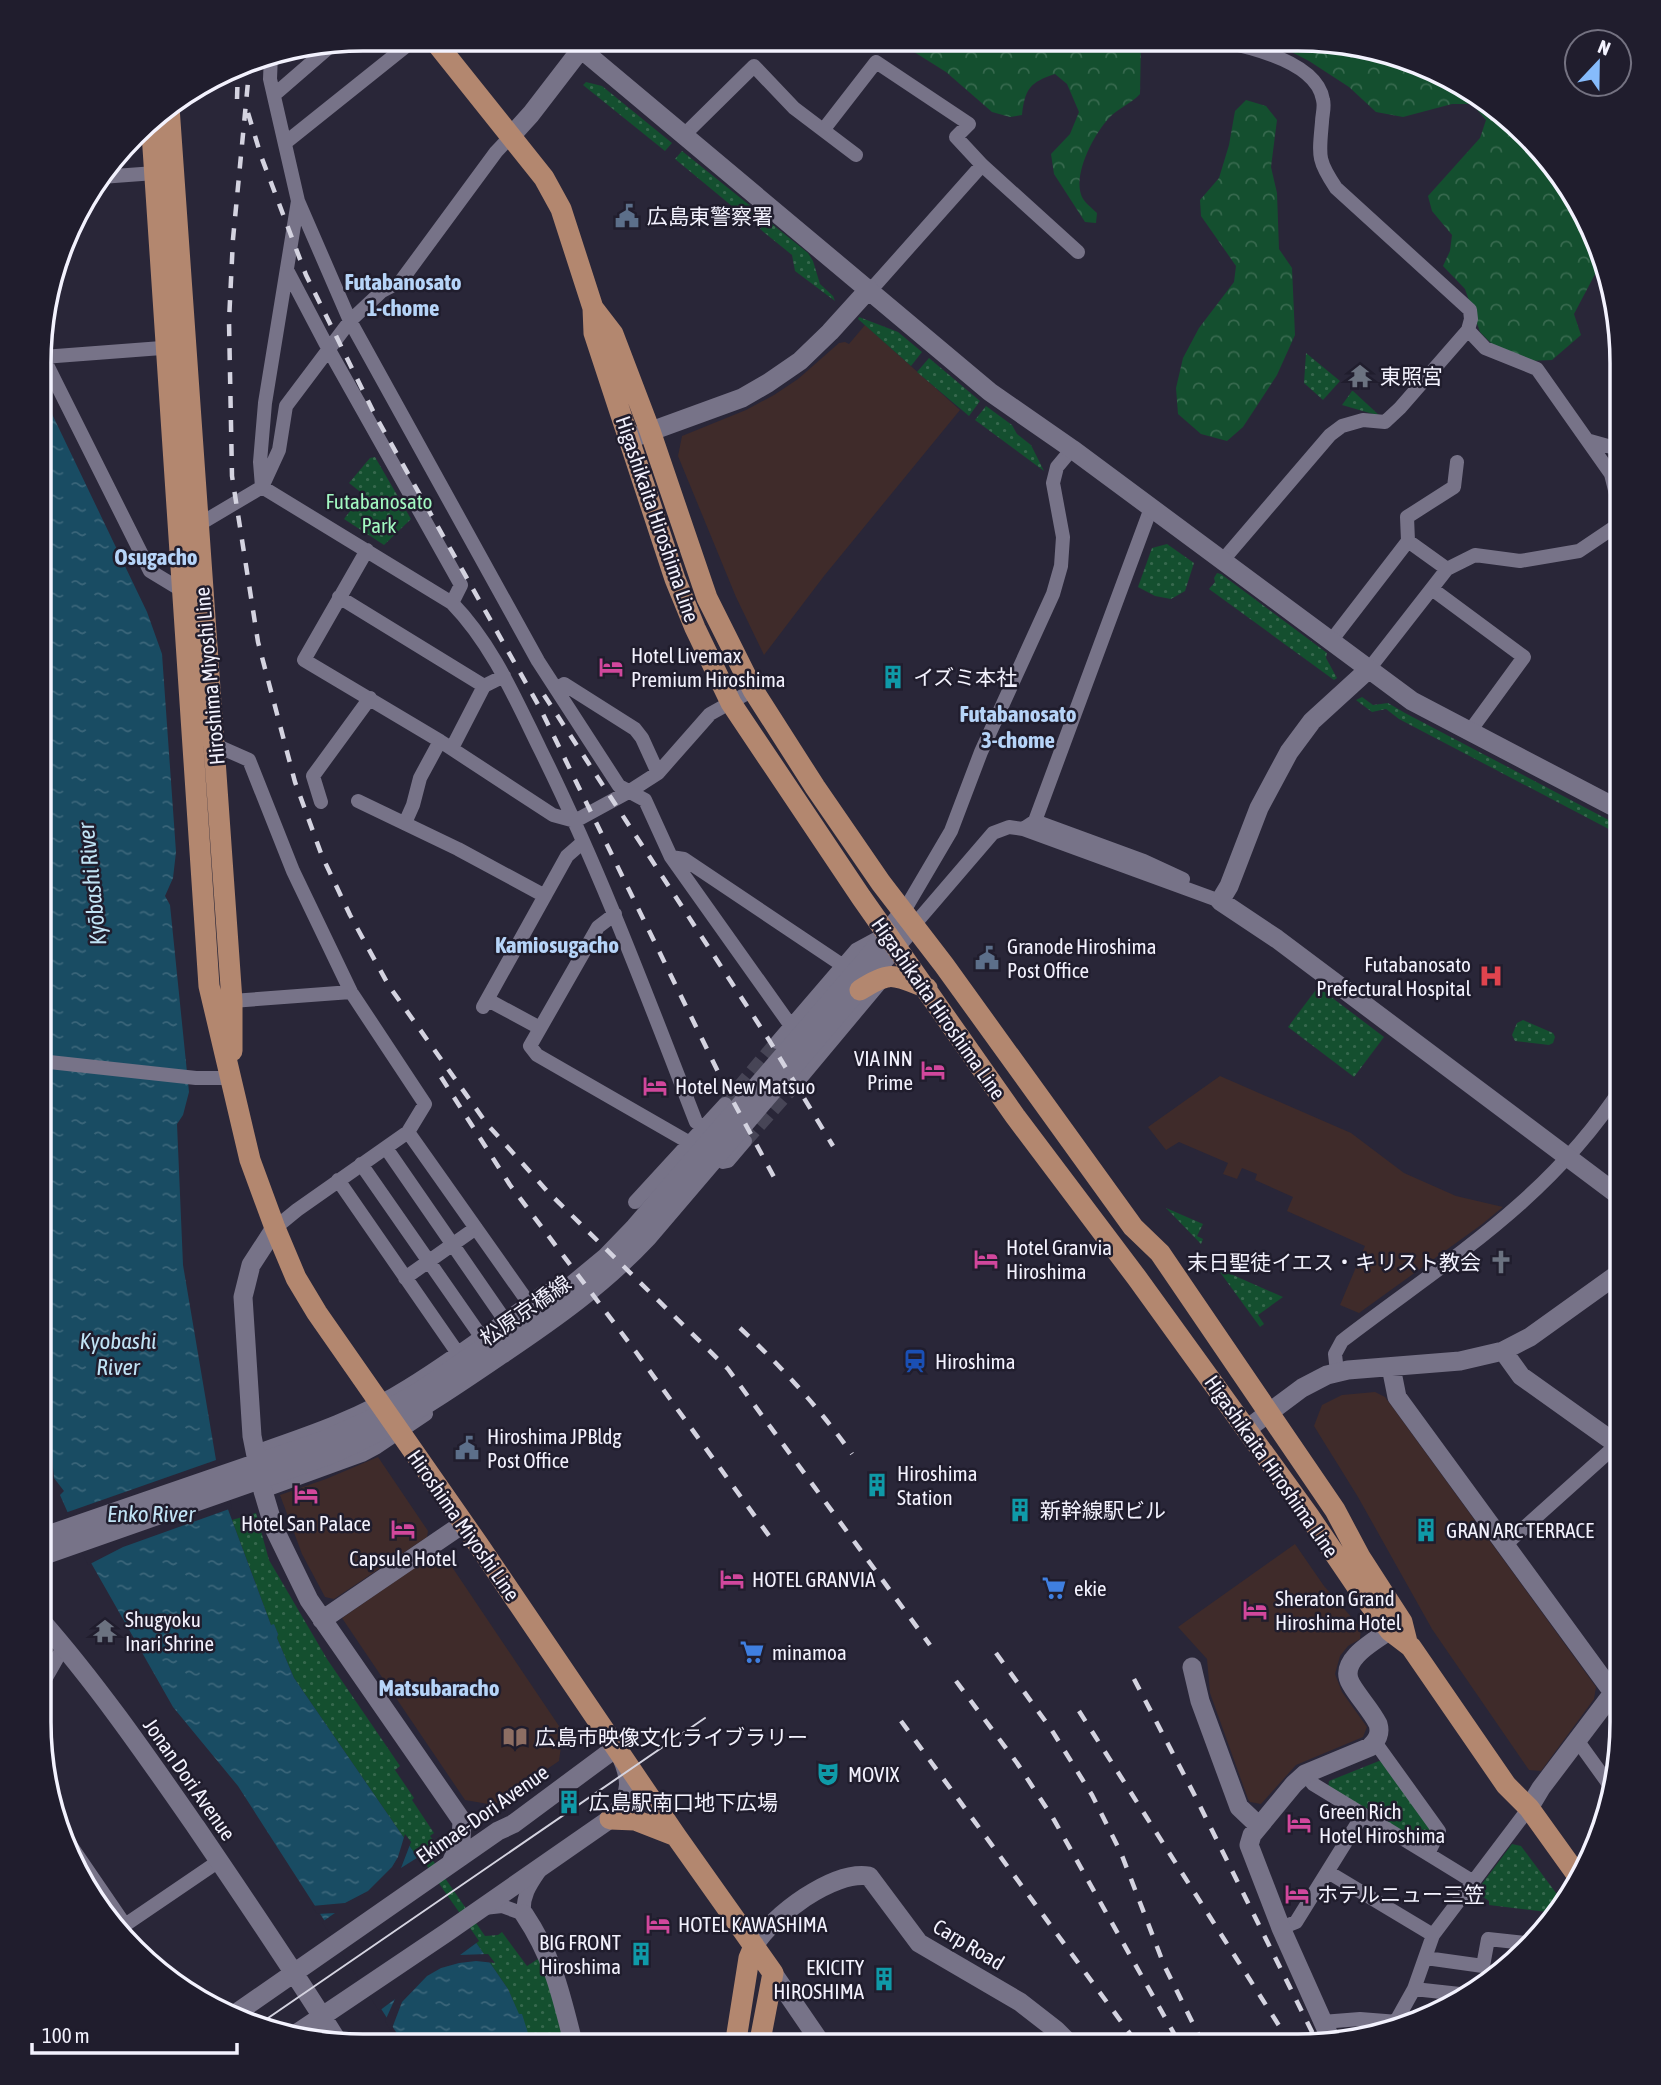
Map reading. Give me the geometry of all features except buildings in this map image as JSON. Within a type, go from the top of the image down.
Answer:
[{"type":"main road","name":"Higashikaita Hiroshima Line","points":[[443,51],[544,178],[561,209],[593,308],[594,332],[675,579],[731,703],[1015,1116],[1399,1632],[1506,1785],[1529,1808],[1573,1869]]},
{"type":"main road","name":"Hiroshima Miyoshi Line","points":[[169,118],[177,347],[178,537],[209,986],[250,1160],[296,1278],[317,1314],[773,1973]]},
{"type":"main road","name":"Hiroshima Miyoshi Line","points":[[152,133],[198,526],[232,1001],[233,1048],[230,1078]]},
{"type":"main road","name":"Higashikaita Hiroshima Line","points":[[593,308],[613,334],[650,431],[707,598],[753,690],[815,788],[1133,1227],[1160,1254],[1335,1510],[1399,1632]]},
{"type":"main road","points":[[852,976],[895,976],[927,988]]},
{"type":"main road","points":[[610,1819],[635,1820],[676,1836]]},
{"type":"main road","points":[[737,2034],[749,1958],[754,1946]]},
{"type":"main road","points":[[761,2034],[773,1973]]},
{"type":"street","points":[[285,144],[400,51]]},
{"type":"street","points":[[178,537],[262,487],[279,450],[286,407],[350,321],[382,291],[401,281],[496,152],[531,114],[572,51]]},
{"type":"street","points":[[584,51],[990,392],[1072,449],[1412,701],[1610,805]]},
{"type":"street","points":[[1223,560],[1330,435],[1342,426],[1363,420],[1385,422],[1468,330],[1471,319],[1470,310],[1336,188],[1323,169],[1319,157],[1324,101],[1317,84],[1298,68],[1262,51]]},
{"type":"street","points":[[274,95],[323,53]]},
{"type":"street","points":[[824,129],[876,62],[969,124],[956,138],[1078,252]]},
{"type":"street","points":[[271,64],[270,79],[298,201],[350,321],[538,661],[558,688],[619,786],[645,800],[671,857],[791,1026]]},
{"type":"street","points":[[685,134],[754,66],[794,108],[856,155]]},
{"type":"street","points":[[630,439],[741,398],[800,361],[877,283],[982,165]]},
{"type":"street","points":[[113,176],[155,173]]},
{"type":"street","points":[[262,487],[260,462],[265,403],[298,201]]},
{"type":"street","points":[[287,270],[461,585],[452,603]]},
{"type":"street","points":[[1468,330],[1485,348],[1537,369],[1610,472]]},
{"type":"street","points":[[51,349],[177,347]]},
{"type":"street","points":[[51,368],[150,571],[183,591]]},
{"type":"street","points":[[1590,441],[1610,447]]},
{"type":"street","points":[[909,918],[947,840],[981,752],[1053,594],[1061,566],[1063,537],[1053,483],[1057,467],[1072,449]]},
{"type":"street","points":[[1331,641],[1408,541],[1407,517],[1454,487],[1457,462]]},
{"type":"street","points":[[262,487],[452,603],[471,622],[504,676],[575,821],[615,914],[696,1122],[704,1128]]},
{"type":"street","points":[[1029,825],[1151,508]]},
{"type":"street","points":[[1220,901],[1259,808],[1289,752],[1318,715],[1369,669],[1447,569],[1475,555],[1520,561],[1579,551],[1610,529]]},
{"type":"street","points":[[1408,541],[1447,569]]},
{"type":"street","points":[[367,550],[304,660],[446,744],[553,815],[575,821],[630,791],[658,773],[710,714],[753,690]]},
{"type":"street","points":[[1432,589],[1524,657],[1470,731]]},
{"type":"street","points":[[339,597],[484,686]]},
{"type":"street","points":[[405,823],[413,805],[419,778],[446,744],[484,686],[504,676]]},
{"type":"street","points":[[558,688],[565,684],[635,729],[658,773]]},
{"type":"street","points":[[320,802],[313,776],[370,698]]},
{"type":"street","points":[[215,745],[249,760],[293,872],[351,992],[425,1104],[408,1132],[275,1228],[251,1265],[243,1297],[255,1452],[263,1491],[284,1551],[322,1620],[461,1821],[461,1840],[445,1868]]},
{"type":"street","points":[[358,801],[545,896]]},
{"type":"street","points":[[909,918],[993,833],[1009,827],[1029,825],[1220,901],[1277,939],[1610,1189]]},
{"type":"street","points":[[540,1028],[486,1004],[567,856],[583,842]]},
{"type":"street","points":[[671,857],[684,859],[852,976]]},
{"type":"street","points":[[615,914],[598,927],[530,1046],[537,1055],[723,1162],[728,1161],[745,1141]]},
{"type":"street","name":"松原京橋線","points":[[51,1549],[69,1538],[330,1455],[376,1435],[427,1406],[568,1309],[603,1282],[647,1238],[852,976],[892,939],[909,918]]},
{"type":"street","points":[[800,1079],[880,984],[892,939]]},
{"type":"street","points":[[777,1042],[791,1026],[852,976],[856,950],[892,939]]},
{"type":"street","points":[[232,1001],[351,992]]},
{"type":"street","points":[[51,1061],[196,1078],[230,1078]]},
{"type":"street","points":[[1337,1372],[1335,1354],[1342,1341],[1490,1232],[1521,1205],[1569,1158],[1610,1103]]},
{"type":"street","points":[[635,1202],[725,1104]]},
{"type":"street","points":[[408,1132],[528,1302]]},
{"type":"street","points":[[386,1148],[504,1319]]},
{"type":"street","points":[[361,1164],[480,1335]]},
{"type":"street","points":[[338,1180],[457,1352]]},
{"type":"street","points":[[405,1278],[477,1228]]},
{"type":"street","points":[[1247,1429],[1301,1388],[1337,1372],[1460,1362],[1503,1351],[1530,1337],[1610,1280]]},
{"type":"street","points":[[255,1452],[305,1435],[408,1386],[545,1291],[564,1318],[400,1433],[362,1455],[263,1491]]},
{"type":"street","points":[[1503,1351],[1521,1376],[1610,1437]]},
{"type":"street","points":[[1391,1367],[1397,1396],[1505,1545],[1610,1681]]},
{"type":"street","points":[[1505,1545],[1610,1453]]},
{"type":"street","points":[[322,1620],[463,1524]]},
{"type":"street","name":"松原京橋線","points":[[51,1538],[69,1538]]},
{"type":"street","name":"Jonan Dori Avenue","points":[[51,1631],[99,1688],[277,1945],[332,2033]]},
{"type":"street","points":[[1328,2033],[1249,1850],[1252,1835],[1305,1774],[1370,1747],[1375,1742],[1380,1730],[1378,1724],[1350,1683],[1348,1667],[1352,1658],[1399,1632]]},
{"type":"street","points":[[51,1668],[64,1646]]},
{"type":"street","points":[[1192,1667],[1200,1701],[1239,1807],[1259,1826]]},
{"type":"street","points":[[1398,2018],[1414,1989],[1433,1935],[1577,1740],[1610,1703]]},
{"type":"street","points":[[1577,1740],[1605,1779]]},
{"type":"street","points":[[1375,1742],[1439,1831],[1428,1854]]},
{"type":"street","points":[[304,2028],[610,1819],[629,1793],[628,1773],[617,1746]]},
{"type":"street","name":"Ekimae-Dori Avenue","points":[[241,2010],[498,1831],[513,1824],[617,1746]]},
{"type":"street","points":[[1305,1774],[1313,1784],[1472,1881]]},
{"type":"street","points":[[1281,1928],[1296,1922],[1362,1815]]},
{"type":"street","points":[[125,1925],[219,1861]]},
{"type":"street","points":[[542,1867],[526,1894],[524,1914],[554,1969],[571,2034]]},
{"type":"street","points":[[1328,1872],[1433,1935]]},
{"type":"street","name":"Carp Road","points":[[754,1946],[769,1924],[814,1893],[841,1878],[855,1875],[872,1878],[919,1943],[1020,2002],[1060,2034]]},
{"type":"street","points":[[476,1912],[502,1906],[524,1914]]},
{"type":"street","points":[[1426,1958],[1483,1966],[1488,1939],[1520,1942]]},
{"type":"street","points":[[773,1973],[815,2034]]},
{"type":"street","points":[[1414,1989],[1452,1993]]},
{"type":"street","points":[[1322,2022],[1360,2019],[1388,2021]]},
{"type":"shaded area","points":[[865,325],[960,410],[824,576],[764,655],[736,597],[678,456],[682,436],[746,410],[774,395],[798,379],[839,343],[849,344]]},
{"type":"shaded area","points":[[1220,1076],[1351,1133],[1404,1173],[1456,1196],[1503,1207],[1359,1313],[1340,1305],[1365,1246],[1287,1211],[1293,1197],[1255,1180],[1257,1174],[1242,1168],[1237,1179],[1223,1174],[1228,1163],[1179,1142],[1166,1150],[1148,1127]]},
{"type":"shaded area","points":[[1375,1392],[1385,1397],[1596,1687],[1594,1699],[1541,1771],[1529,1770],[1432,1629],[1358,1497],[1314,1426],[1322,1405],[1342,1395]]},
{"type":"shaded area","points":[[378,1457],[428,1531],[427,1537],[334,1599],[325,1597],[302,1554],[280,1495]]},
{"type":"shaded area","points":[[1295,1544],[1324,1586],[1361,1628],[1360,1639],[1348,1646],[1340,1656],[1335,1674],[1342,1692],[1367,1727],[1363,1737],[1296,1765],[1261,1804],[1248,1799],[1210,1693],[1207,1659],[1178,1627]]},
{"type":"shaded area","points":[[444,1555],[563,1732],[559,1761],[494,1805],[465,1800],[342,1618],[432,1556]]},
{"type":"green space","points":[[913,51],[1141,51],[1140,94],[1103,125],[1091,144],[1082,167],[1082,197],[1097,213],[1096,223],[1085,222],[1054,174],[1051,154],[1070,134],[1079,112],[1067,84],[1055,74],[1040,80],[1027,93],[1022,115],[1010,117],[992,112],[946,72]]},
{"type":"green space","points":[[1290,51],[1339,53],[1379,61],[1418,74],[1472,103],[1519,142],[1558,189],[1587,243],[1594,262],[1597,271],[1574,314],[1581,335],[1552,360],[1529,361],[1495,347],[1480,332],[1465,289],[1443,266],[1450,251],[1452,235],[1432,211],[1428,196],[1480,138],[1486,120],[1472,104],[1452,104],[1403,117],[1376,112],[1349,87]]},
{"type":"green space","points":[[586,82],[602,86],[672,143],[665,151],[583,85]]},
{"type":"green space","points":[[1246,100],[1266,106],[1277,120],[1271,167],[1277,193],[1279,249],[1292,268],[1295,335],[1277,375],[1243,427],[1227,441],[1201,434],[1178,414],[1176,388],[1183,358],[1199,328],[1234,282],[1236,266],[1201,216],[1200,200],[1219,178],[1235,111]]},
{"type":"green space","points":[[682,151],[758,212],[750,221],[675,159]]},
{"type":"green space","points":[[767,220],[808,253],[820,284],[835,301],[795,271],[792,255],[760,229]]},
{"type":"green space","points":[[859,317],[898,332],[922,352],[911,366],[858,319]]},
{"type":"green space","points":[[1306,353],[1340,381],[1323,400],[1304,383]]},
{"type":"green space","points":[[929,358],[980,401],[969,416],[917,372]]},
{"type":"green space","points":[[1353,391],[1380,416],[1342,405]]},
{"type":"green space","points":[[986,406],[1012,425],[1017,434],[1031,445],[1044,471],[975,420]]},
{"type":"green space","name":"Futabanosato Park","points":[[375,457],[411,519],[384,545],[344,519],[363,494],[349,483],[370,458]]},
{"type":"green space","points":[[1167,544],[1194,563],[1185,591],[1171,599],[1155,596],[1138,587],[1152,548]]},
{"type":"green space","points":[[1217,573],[1327,653],[1326,658],[1337,678],[1334,680],[1209,589],[1215,582]]},
{"type":"green space","points":[[1362,697],[1373,705],[1388,703],[1610,821],[1610,830],[1399,719],[1386,709],[1372,712],[1356,700]]},
{"type":"green space","points":[[1318,987],[1384,1037],[1354,1077],[1288,1027]]},
{"type":"green space","points":[[1523,1020],[1553,1033],[1553,1043],[1549,1045],[1515,1041],[1512,1035],[1517,1023]]},
{"type":"green space","points":[[1166,1208],[1203,1224],[1197,1236],[1203,1239],[1201,1244]]},
{"type":"green space","points":[[1217,1268],[1283,1297],[1258,1315],[1264,1324],[1260,1327]]},
{"type":"green space","points":[[256,1513],[269,1560],[327,1659],[400,1766],[395,1770],[434,1833],[430,1836],[436,1844],[427,1852],[485,1936],[502,1932],[527,1966],[541,1957],[563,2034],[527,2034],[508,1989],[294,1678],[232,1520]]},
{"type":"green space","points":[[1379,1761],[1385,1763],[1432,1828],[1428,1843],[1421,1844],[1328,1788],[1329,1781]]},
{"type":"green space","points":[[1512,1844],[1521,1846],[1558,1896],[1546,1912],[1489,1905],[1489,1901],[1476,1892]]},
{"type":"water","points":[[51,412],[147,612],[162,654],[176,852],[173,878],[165,896],[170,905],[189,1092],[183,1115],[177,1124],[183,1265],[226,1504],[271,1625],[274,1624],[294,1678],[508,1989],[519,2014],[522,2014],[528,2034],[397,2034],[238,1786],[173,1707],[86,1554],[60,1495],[64,1491],[54,1478],[51,1446]]},
{"type":"pier","points":[[219,1459],[232,1508],[123,1547],[88,1565],[65,1513]]},
{"type":"pier","points":[[405,1834],[411,1842],[401,1868],[420,1856],[479,1941],[460,1955],[488,1954],[495,1963],[459,1963],[441,1968],[427,1976],[402,2002],[391,2031],[385,2021],[395,1999],[379,2011],[322,1922],[335,1913],[317,1914],[312,1906],[345,1903],[368,1891],[392,1867]]},
{"type":"tunnel","points":[[725,1104],[777,1042]]},
{"type":"tunnel","points":[[745,1141],[800,1079]]},
{"type":"tram line","points":[[266,2019],[705,1718]]},
{"type":"railway","points":[[249,72],[233,239],[229,321],[232,476],[258,642],[295,782],[322,856],[350,915],[389,986],[487,1124],[548,1192],[728,1369],[930,1645]]},
{"type":"railway","points":[[237,99],[238,77]]},
{"type":"railway","points":[[248,113],[261,156],[306,275],[375,415],[540,708],[727,1090],[775,1179]]},
{"type":"railway","points":[[544,695],[769,1040],[833,1146]]},
{"type":"railway","points":[[441,1077],[510,1185],[636,1352],[775,1544]]},
{"type":"railway","points":[[740,1328],[799,1388],[852,1454]]},
{"type":"railway","points":[[996,1653],[1051,1729],[1092,1795],[1121,1853],[1164,1965],[1198,2034]]},
{"type":"railway","points":[[1134,1679],[1313,2034]]},
{"type":"railway","points":[[956,1681],[1017,1763],[1053,1818],[1174,2034]]},
{"type":"railway","points":[[1079,1711],[1284,2034]]},
{"type":"railway","points":[[901,1721],[1130,2034]]},
{"type":"place","name":"広島東警察署","points":[[627,216]]},
{"type":"place","name":"東照宮","points":[[1360,376]]},
{"type":"place","name":"Hotel Livemax Premium Hiroshima","points":[[611,667]]},
{"type":"place","name":"イズミ本社","points":[[893,677]]},
{"type":"place","name":"Granode Hiroshima Post Office","points":[[987,958]]},
{"type":"place","name":"Futabanosato Prefectural Hospital","points":[[1491,976]]},
{"type":"place","name":"VIA INN Prime","points":[[933,1070]]},
{"type":"place","name":"Hotel New Matsuo","points":[[655,1086]]},
{"type":"place","name":"Hotel Granvia Hiroshima","points":[[986,1259]]},
{"type":"place","name":"末日聖徒イエス・キリスト教会","points":[[1501,1262]]},
{"type":"place","name":"Hiroshima","points":[[915,1361]]},
{"type":"place","name":"Hiroshima JPBldg Post Office","points":[[467,1448]]},
{"type":"place","name":"Hiroshima Station","points":[[877,1485]]},
{"type":"place","name":"Hotel San Palace","points":[[306,1494]]},
{"type":"place","name":"新幹線駅ビル","points":[[1020,1510]]},
{"type":"place","name":"Capsule Hotel","points":[[403,1529]]},
{"type":"place","name":"GRAN ARC TERRACE","points":[[1426,1530]]},
{"type":"place","name":"HOTEL GRANVIA","points":[[732,1579]]},
{"type":"place","name":"ekie","points":[[1054,1588]]},
{"type":"place","name":"Sheraton Grand Hiroshima Hotel","points":[[1255,1610]]},
{"type":"place","name":"Shugyoku Inari Shrine","points":[[105,1631]]},
{"type":"place","name":"minamoa","points":[[752,1652]]},
{"type":"place","name":"広島市映像文化ライブラリー","points":[[515,1737]]},
{"type":"place","name":"MOVIX","points":[[828,1774]]},
{"type":"place","name":"広島駅南口地下広場","points":[[569,1802]]},
{"type":"place","name":"Green Rich Hotel Hiroshima","points":[[1299,1823]]},
{"type":"place","name":"ホテルニュー三笠","points":[[1297,1894]]},
{"type":"place","name":"HOTEL KAWASHIMA","points":[[658,1924]]},
{"type":"place","name":"BIG FRONT Hiroshima","points":[[641,1954]]},
{"type":"place","name":"EKICITY HIROSHIMA","points":[[884,1979]]},
{"type":"district","name":"Futabanosato 1-chome","points":[[403,295]]},
{"type":"district","name":"Osugacho","points":[[156,557]]},
{"type":"district","name":"Futabanosato 3-chome","points":[[1018,727]]},
{"type":"district","name":"Kamiosugacho","points":[[557,945]]},
{"type":"district","name":"Matsubaracho","points":[[439,1688]]},
{"type":"water label","name":"Kyōbashi River","points":[[92,884]]},
{"type":"water label","name":"Kyobashi River","points":[[118,1354]]},
{"type":"water label","name":"Enko River","points":[[151,1514]]}]
